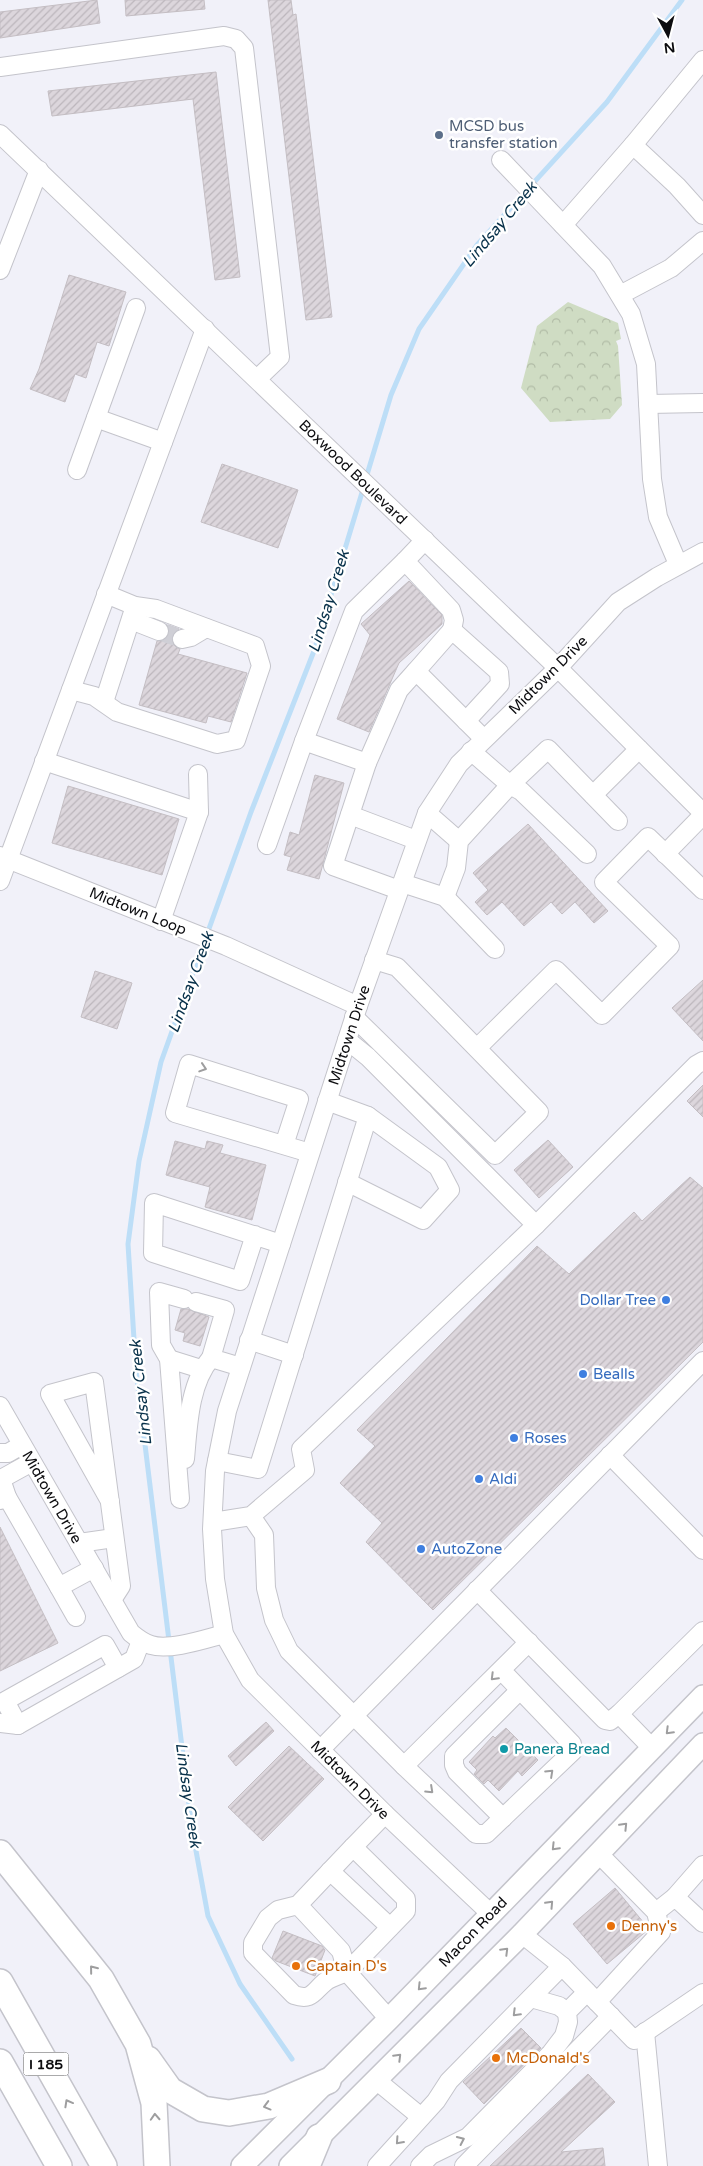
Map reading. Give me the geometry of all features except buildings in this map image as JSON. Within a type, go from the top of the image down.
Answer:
[{"type":"highway","points":[[0,1853],[101,1979],[138,2044],[170,2090],[203,2109],[229,2113],[269,2106],[328,2081]]},
{"type":"highway","name":"I 185","points":[[0,1982],[98,2156]]},
{"type":"highway","points":[[138,2044],[154,2103],[157,2166]]},
{"type":"highway","name":"I 185","points":[[0,2062],[59,2166]]},
{"type":"highway","points":[[307,2166],[319,2137]]},
{"type":"main road","name":"Macon Road","points":[[242,2166],[389,2019],[703,1696]]},
{"type":"main road","points":[[290,2166],[522,1934],[703,1744]]},
{"type":"street","points":[[0,67],[224,36],[236,39],[244,48],[280,357],[257,380]]},
{"type":"street","points":[[563,225],[700,72]]},
{"type":"street","name":"Boxwood Boulevard","points":[[0,134],[558,668],[703,814]]},
{"type":"street","points":[[633,145],[677,186],[703,215]]},
{"type":"street","points":[[501,160],[602,266],[631,314],[646,364],[652,479],[658,517],[678,564]]},
{"type":"street","points":[[0,270],[39,170]]},
{"type":"street","points":[[620,295],[672,268],[703,241]]},
{"type":"street","points":[[77,470],[136,308]]},
{"type":"street","points":[[0,881],[4,857],[44,761],[205,329]]},
{"type":"street","points":[[648,404],[703,403]]},
{"type":"street","points":[[96,418],[163,442]]},
{"type":"street","points":[[267,845],[304,741],[354,611],[425,540]]},
{"type":"street","name":"Midtown Drive","points":[[491,1914],[385,1814],[250,1680],[224,1634],[215,1579],[213,1522],[217,1462],[226,1411],[346,1040],[427,813],[458,764],[558,668],[618,602],[678,564],[703,552]]},
{"type":"street","points":[[405,560],[451,610],[454,620],[452,630],[398,690],[367,763],[333,866],[400,887],[445,897],[495,949]]},
{"type":"street","points":[[106,594],[159,632]]},
{"type":"street","points":[[71,690],[94,696],[117,712],[217,744],[236,740],[261,666],[255,646],[156,609],[133,613]]},
{"type":"street","points":[[104,702],[133,613]]},
{"type":"street","points":[[182,639],[191,638],[206,628]]},
{"type":"street","points":[[452,630],[499,672],[501,678],[500,684],[466,721]]},
{"type":"street","points":[[416,671],[466,721],[477,745],[510,785],[521,791],[587,854]]},
{"type":"street","points":[[304,741],[367,763]]},
{"type":"street","points":[[445,897],[456,868],[459,841],[510,785],[548,749],[618,821]]},
{"type":"street","points":[[593,795],[639,749]]},
{"type":"street","points":[[44,761],[198,812]]},
{"type":"street","points":[[161,921],[198,812],[198,774]]},
{"type":"street","points":[[427,813],[459,841]]},
{"type":"street","points":[[665,854],[703,814]]},
{"type":"street","points":[[350,815],[416,840]]},
{"type":"street","points":[[374,960],[397,967],[477,1048],[556,970],[602,1015],[670,946],[604,882],[648,837],[703,890]]},
{"type":"street","name":"Midtown Loop","points":[[4,857],[226,946],[356,1012],[495,1155],[539,1112],[477,1048]]},
{"type":"street","points":[[346,1040],[368,1057],[536,1225]]},
{"type":"street","points":[[213,1522],[251,1516],[306,1470],[301,1449],[536,1225],[696,1065],[703,1062]]},
{"type":"street","points":[[284,1145],[299,1099],[189,1064],[175,1112],[310,1153]]},
{"type":"street","points":[[327,1101],[368,1116],[438,1167],[450,1190],[422,1220],[348,1182]]},
{"type":"street","points":[[217,1462],[258,1469],[368,1116]]},
{"type":"street","points":[[255,1236],[240,1282],[153,1253],[154,1203],[281,1244]]},
{"type":"street","points":[[159,1292],[225,1310],[190,1413],[180,1499],[168,1359],[161,1346],[159,1292]]},
{"type":"street","points":[[249,1340],[294,1355]]},
{"type":"street","points":[[168,1359],[241,1367]]},
{"type":"street","points":[[320,1750],[703,1361]]},
{"type":"street","points":[[110,1501],[50,1394],[94,1382],[110,1501],[114,1538],[121,1586],[112,1600]]},
{"type":"street","name":"Midtown Drive","points":[[0,1406],[131,1633],[141,1641]]},
{"type":"street","points":[[0,1453],[8,1453],[22,1445]]},
{"type":"street","points":[[610,1456],[703,1550]]},
{"type":"street","points":[[32,1462],[1,1480],[3,1498],[76,1617]]},
{"type":"street","points":[[251,1516],[264,1535],[266,1588],[274,1620],[289,1651],[404,1766],[476,1834],[486,1834],[573,1751],[572,1744],[501,1670]]},
{"type":"street","points":[[79,1543],[114,1538]]},
{"type":"street","points":[[59,1587],[94,1568]]},
{"type":"street","points":[[477,1590],[605,1720],[610,1721],[703,1631]]},
{"type":"street","points":[[0,1723],[18,1725],[134,1659],[141,1641],[152,1646],[170,1646],[224,1634]]},
{"type":"street","points":[[404,1766],[528,1642]]},
{"type":"street","points":[[18,1725],[5,1701],[105,1645],[118,1668]]},
{"type":"street","points":[[503,1818],[457,1772],[454,1765],[454,1756],[520,1690]]},
{"type":"street","points":[[619,1714],[652,1748]]},
{"type":"street","points":[[440,1730],[460,1750]]},
{"type":"street","points":[[353,1847],[406,1899],[406,1911],[347,1972],[326,1981],[310,1996],[302,1998],[294,1995],[253,1953],[253,1944],[268,1918],[278,1910],[298,1905],[330,1871],[353,1847],[385,1814]]},
{"type":"street","points":[[567,2012],[592,1997],[661,1932],[656,1912],[598,1853]]},
{"type":"street","points":[[656,1912],[675,1897],[703,1865]]},
{"type":"street","points":[[330,1871],[390,1927]]},
{"type":"street","points":[[675,1897],[703,1923]]},
{"type":"street","points":[[298,1905],[341,1951],[347,1972],[389,2019]]},
{"type":"street","points":[[522,1934],[562,1966],[634,2040],[703,1993]]},
{"type":"street","points":[[377,2166],[422,2117],[448,2081],[562,1966]]},
{"type":"street","points":[[420,2166],[431,2155],[468,2137],[551,2054],[564,2036],[568,2022],[567,2012],[559,2006],[531,1998]]},
{"type":"street","points":[[464,2166],[611,2016]]},
{"type":"street","points":[[645,2032],[658,2166]]},
{"type":"street","points":[[376,2080],[422,2117]]},
{"type":"green space","points":[[568,302],[618,323],[621,339],[616,341],[618,346],[622,405],[610,419],[550,422],[521,388],[537,326]]},
{"type":"waterway","name":"Lindsay Creek","points":[[366,478],[391,395],[419,329],[477,245],[607,102],[682,0]]},
{"type":"waterway","name":"Lindsay Creek","points":[[292,2059],[240,1984],[208,1916],[192,1829],[136,1371],[128,1244],[139,1161],[161,1062],[251,812],[314,651],[364,486]]},
{"type":"tunnel","points":[[159,631],[182,639]]},
{"type":"place","name":"MCSD bus transfer station","points":[[439,135]]},
{"type":"place","name":"Dollar Tree","points":[[666,1300]]},
{"type":"place","name":"Bealls","points":[[583,1374]]},
{"type":"place","name":"Roses","points":[[514,1438]]},
{"type":"place","name":"Aldi","points":[[479,1479]]},
{"type":"place","name":"AutoZone","points":[[421,1549]]},
{"type":"place","name":"Panera Bread","points":[[504,1749]]},
{"type":"place","name":"Denny's","points":[[611,1926]]},
{"type":"place","name":"Captain D's","points":[[296,1966]]},
{"type":"place","name":"McDonald's","points":[[496,2058]]}]
